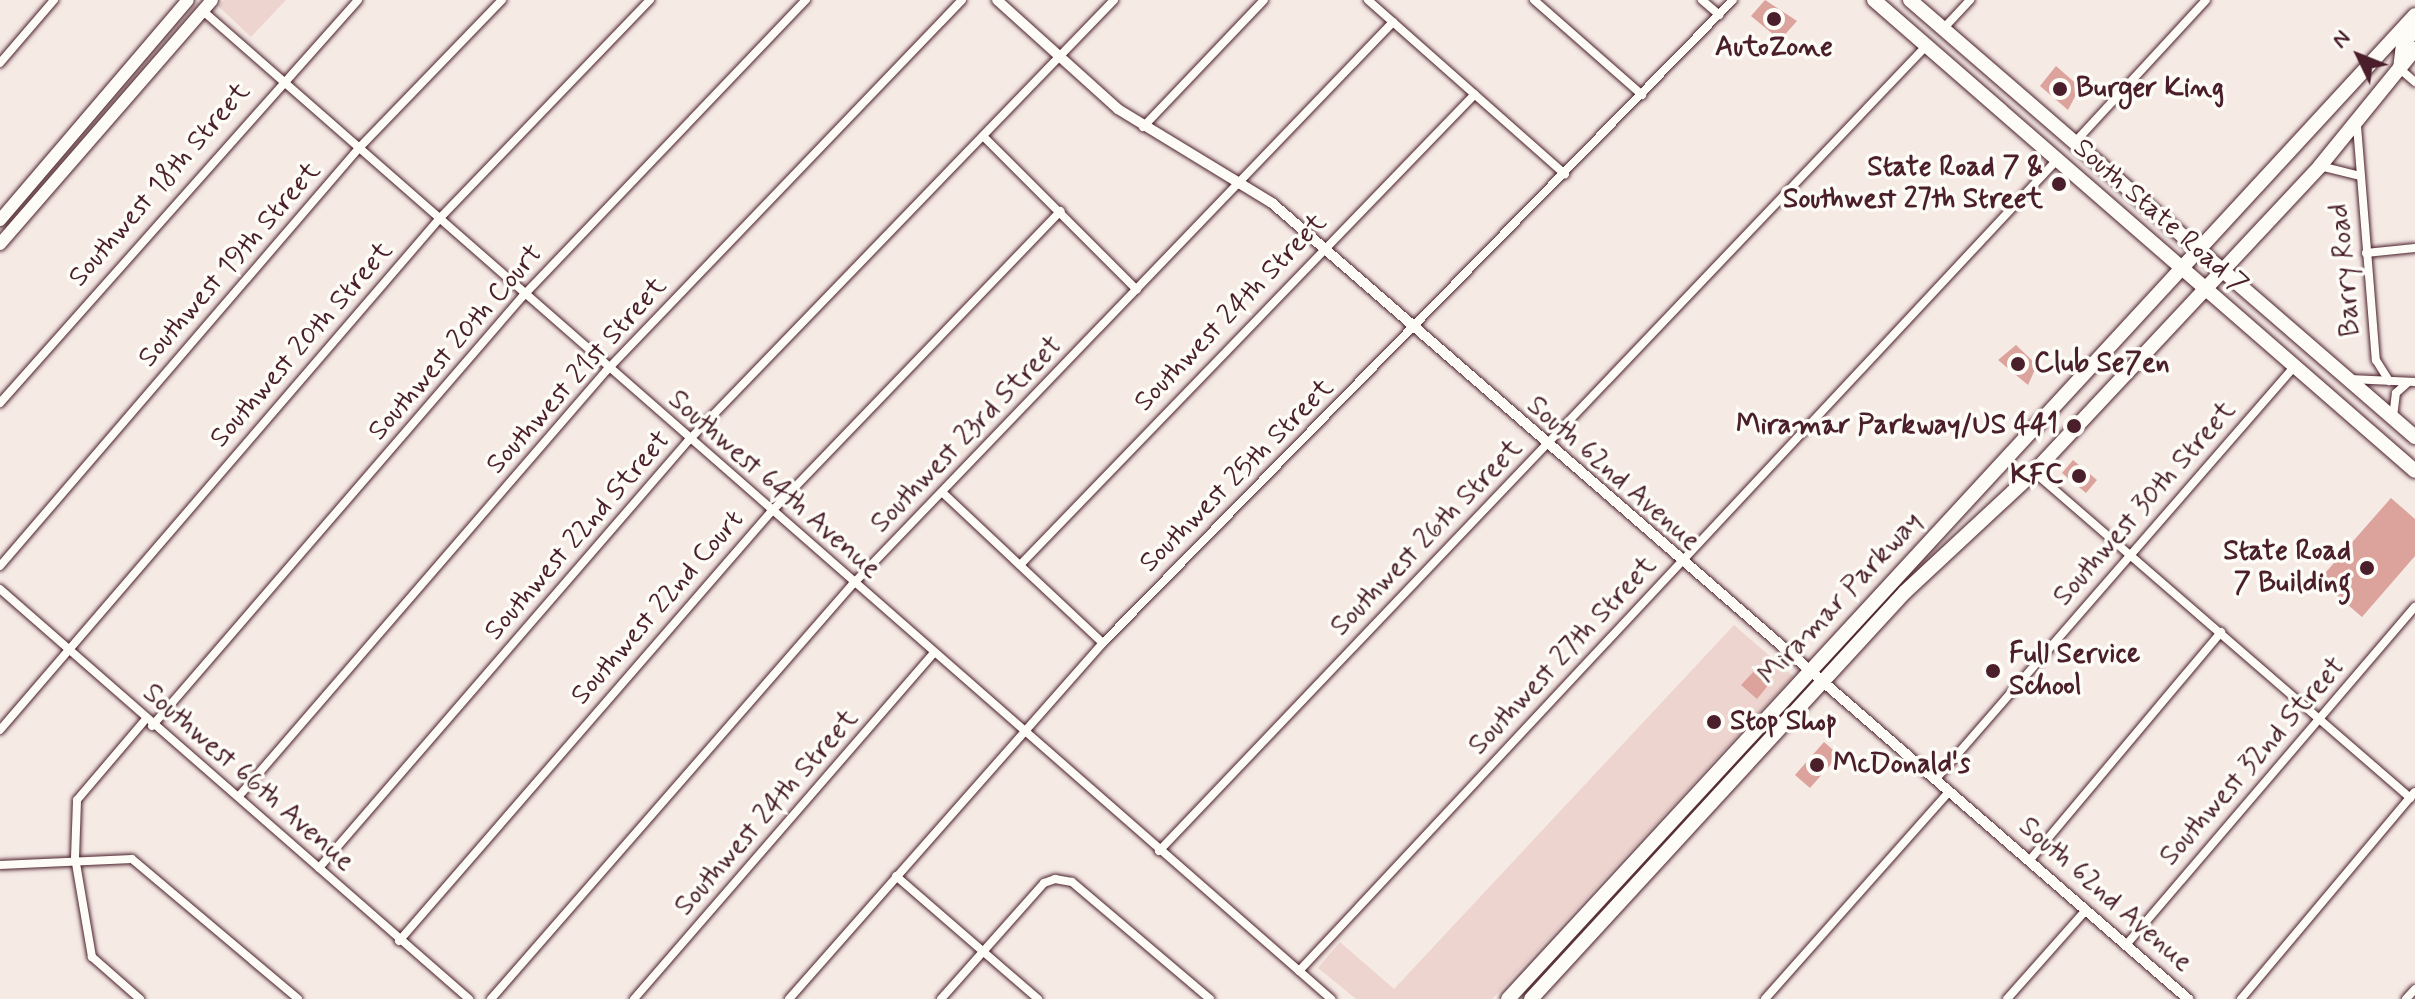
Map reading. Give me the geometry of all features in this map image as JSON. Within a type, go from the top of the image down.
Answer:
[{"type":"main road","points":[[0,220],[190,0]]},
{"type":"main road","points":[[0,244],[212,0]]},
{"type":"main road","name":"South State Road 7","points":[[1874,0],[2415,471]]},
{"type":"main road","name":"South State Road 7","points":[[1910,0],[2415,437]]},
{"type":"main road","name":"Miramar Parkway","points":[[1508,999],[1808,671],[2183,271],[2415,15]]},
{"type":"main road","points":[[2400,69],[2403,44],[2415,29]]},
{"type":"main road","name":"Miramar Parkway","points":[[1531,999],[1959,537],[2034,472],[2320,166],[2357,126],[2415,49]]},
{"type":"main road","points":[[1575,950],[1606,892]]},
{"type":"street","points":[[0,63],[54,0]]},
{"type":"street","name":"Southwest 64th Avenue","points":[[190,0],[440,218],[522,297],[606,371],[1020,733],[1331,999]]},
{"type":"street","name":"Southwest 18th Street","points":[[0,403],[280,81],[358,0]]},
{"type":"street","name":"Southwest 19th Street","points":[[0,566],[359,148],[502,0]]},
{"type":"street","name":"Southwest 20th Street","points":[[0,730],[440,218],[650,0]]},
{"type":"street","name":"Southwest 20th Court","points":[[140,999],[92,957],[75,858],[77,800],[522,297],[806,0]]},
{"type":"street","name":"Southwest 21st Street","points":[[239,796],[606,371],[962,0]]},
{"type":"street","name":"South 62nd Avenue","points":[[997,0],[1057,59],[1143,127],[1240,183],[1324,248],[1411,331],[1679,564],[1808,671],[2188,999]]},
{"type":"street","name":"Southwest 22nd Street","points":[[319,868],[688,441],[1114,0]]},
{"type":"street","points":[[1143,127],[1264,0]]},
{"type":"street","points":[[1368,0],[1565,174]]},
{"type":"street","points":[[1534,0],[1642,95]]},
{"type":"street","points":[[1702,0],[1719,15]]},
{"type":"street","name":"Southwest 25th Street","points":[[789,999],[1020,733],[1103,643],[1733,0]]},
{"type":"street","points":[[1943,29],[1970,0]]},
{"type":"street","points":[[2075,142],[2206,0]]},
{"type":"street","name":"Southwest 23rd Street","points":[[491,999],[852,585],[1393,22]]},
{"type":"street","name":"Southwest 26th Street","points":[[1159,851],[1926,46]]},
{"type":"street","points":[[2400,69],[2415,82]]},
{"type":"street","name":"Southwest 24th Street","points":[[1021,564],[1475,94]]},
{"type":"street","name":"Barry Road","points":[[2357,126],[2376,360],[2389,381]]},
{"type":"street","points":[[984,137],[1137,290]]},
{"type":"street","name":"Southwest 27th Street","points":[[1299,971],[2056,161]]},
{"type":"street","name":"Barry Road","points":[[2320,166],[2360,176]]},
{"type":"street","name":"Southwest 22nd Court","points":[[399,941],[770,513],[1061,211]]},
{"type":"street","points":[[2366,253],[2415,248]]},
{"type":"street","name":"Barry Road","points":[[2365,376],[2376,360]]},
{"type":"street","name":"Southwest 30th Street","points":[[1935,780],[2294,367]]},
{"type":"street","points":[[2350,379],[2365,376],[2411,382]]},
{"type":"street","points":[[2393,418],[2394,397],[2411,382]]},
{"type":"street","points":[[2034,472],[2413,795],[2241,999]]},
{"type":"street","points":[[943,493],[1103,643]]},
{"type":"street","name":"Southwest 66th Avenue","points":[[0,589],[149,722],[239,796],[399,941],[469,999]]},
{"type":"street","name":"Southwest 32nd Street","points":[[2126,945],[2415,607]]},
{"type":"street","points":[[2029,861],[2221,632]]},
{"type":"street","name":"Southwest 24th Street","points":[[634,999],[932,655]]},
{"type":"street","points":[[1765,999],[1949,792]]},
{"type":"street","points":[[0,865],[75,858],[132,859],[298,999]]},
{"type":"street","points":[[896,876],[1038,999]]},
{"type":"street","points":[[941,999],[982,951],[1055,879],[1072,882],[1210,999]]},
{"type":"street","points":[[2007,999],[2086,910]]},
{"type":"street","points":[[2406,999],[2415,989]]},
{"type":"shaded area","points":[[224,0],[286,0],[251,37],[218,6]]},
{"type":"shaded area","points":[[1734,625],[1793,676],[1492,999],[1356,999],[1318,968],[1340,942],[1394,989]]},
{"type":"building","name":"AutoZone","points":[[1765,0],[1797,21],[1780,40],[1751,16]]},
{"type":"building","name":"Burger King","points":[[2056,66],[2080,87],[2068,110],[2040,86]]},
{"type":"building","name":"Club Se7en","points":[[2016,345],[2037,365],[2028,385],[1998,360]]},
{"type":"building","name":"KFC","points":[[2073,460],[2097,480],[2086,493],[2062,473]]},
{"type":"building","name":"State Road 7 Building","points":[[2391,498],[2415,519],[2415,556],[2362,617],[2319,580]]},
{"type":"building","points":[[1755,670],[1770,683],[1757,699],[1741,685]]},
{"type":"building","name":"McDonald's","points":[[1824,742],[1839,755],[1810,788],[1795,775]]},
{"type":"place","name":"AutoZone","points":[[1774,19]]},
{"type":"place","name":"Burger King","points":[[2060,89]]},
{"type":"place","name":"State Road 7 & Southwest 27th Street","points":[[2059,184]]},
{"type":"place","name":"Club Se7en","points":[[2018,364]]},
{"type":"place","name":"Miramar Parkway/US 441","points":[[2074,426]]},
{"type":"place","name":"KFC","points":[[2079,476]]},
{"type":"place","name":"State Road 7 Building","points":[[2367,568]]},
{"type":"place","name":"Full Service School","points":[[1993,671]]},
{"type":"place","name":"Stop Shop","points":[[1714,722]]},
{"type":"place","name":"McDonald's","points":[[1817,765]]}]
